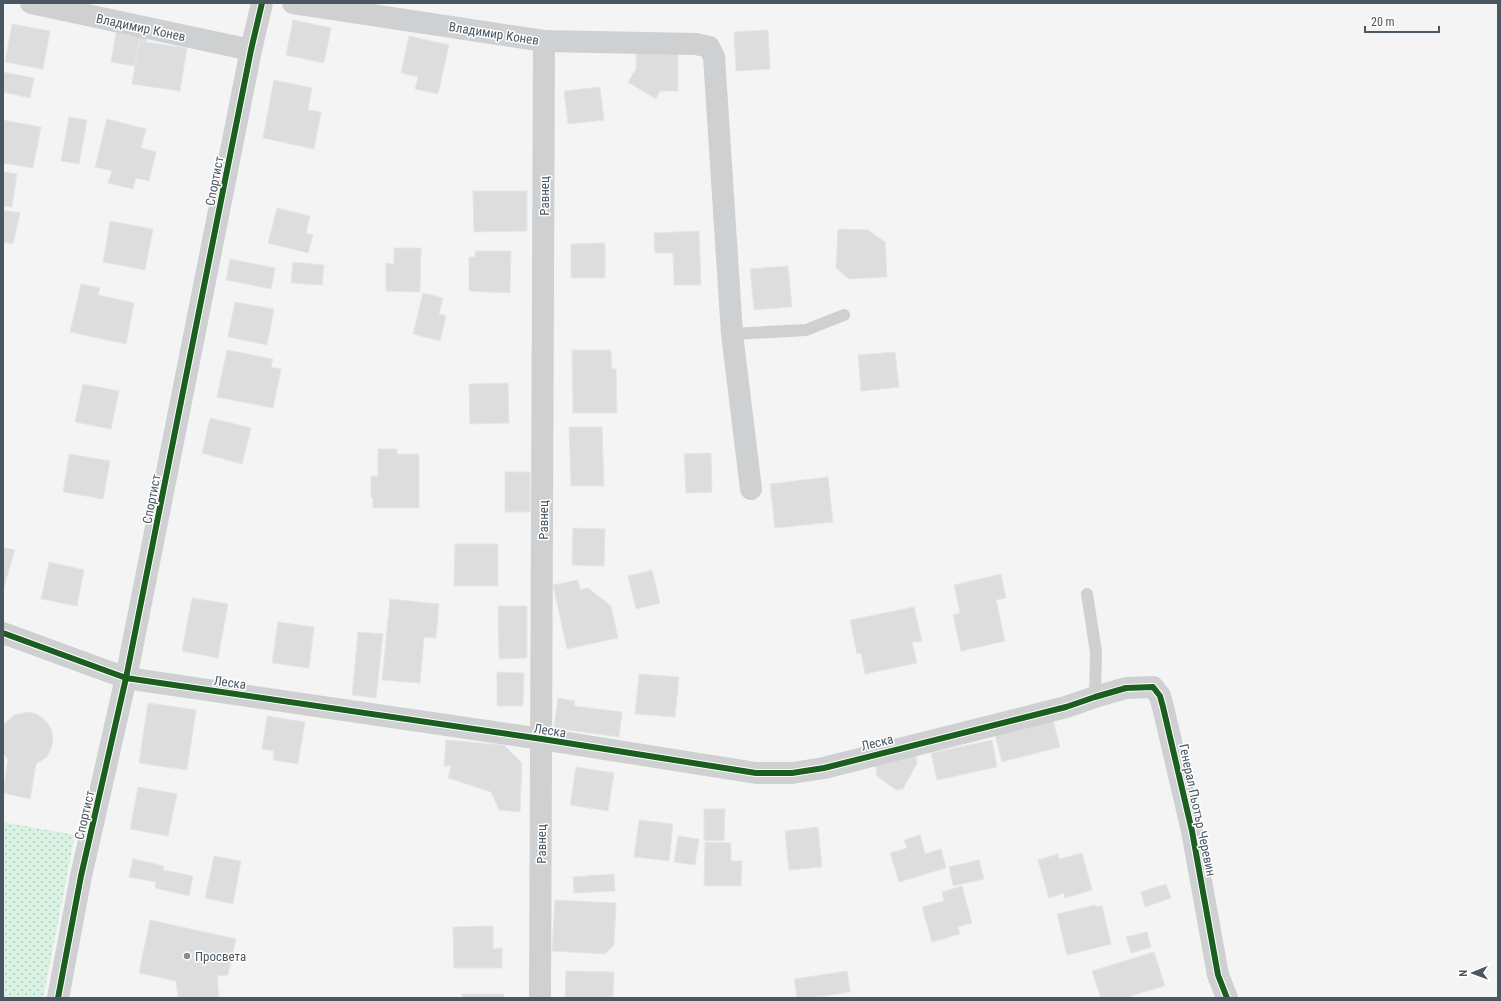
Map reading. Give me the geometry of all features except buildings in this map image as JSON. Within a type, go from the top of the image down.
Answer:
[{"type":"street","name":"Владимир Конев","points":[[31,3],[251,50]]},
{"type":"street","name":"Спортист","points":[[58,998],[81,876],[126,678],[251,50],[262,3]]},
{"type":"street","name":"Владимир Конев","points":[[293,3],[544,41],[696,44],[709,47],[714,57],[732,334]]},
{"type":"street","name":"Равнец","points":[[540,998],[544,41]]},
{"type":"street","points":[[732,334],[751,489]]},
{"type":"street","name":"Леска","points":[[3,633],[126,678],[542,739],[756,773],[792,773],[824,768],[1066,706],[1095,697]]},
{"type":"street","name":"Генерал Пьотър Черевин","points":[[1095,697],[1126,688],[1153,687],[1160,696],[1192,831],[1218,975],[1227,998]]},
{"type":"lane","points":[[732,334],[806,330],[844,315]]},
{"type":"lane","points":[[1087,594],[1096,652],[1095,697]]},
{"type":"green space","points":[[3,822],[75,835],[43,998],[3,998]]},
{"type":"cycle path","points":[[58,998],[81,876],[126,678],[251,50],[262,3]]},
{"type":"cycle path","points":[[3,633],[126,678],[542,739],[756,773],[792,773],[824,768],[1066,707],[1126,688],[1153,687],[1160,696],[1163,707],[1192,831],[1218,975],[1227,998]]},
{"type":"place","name":"Просвета","points":[[187,956]]}]
